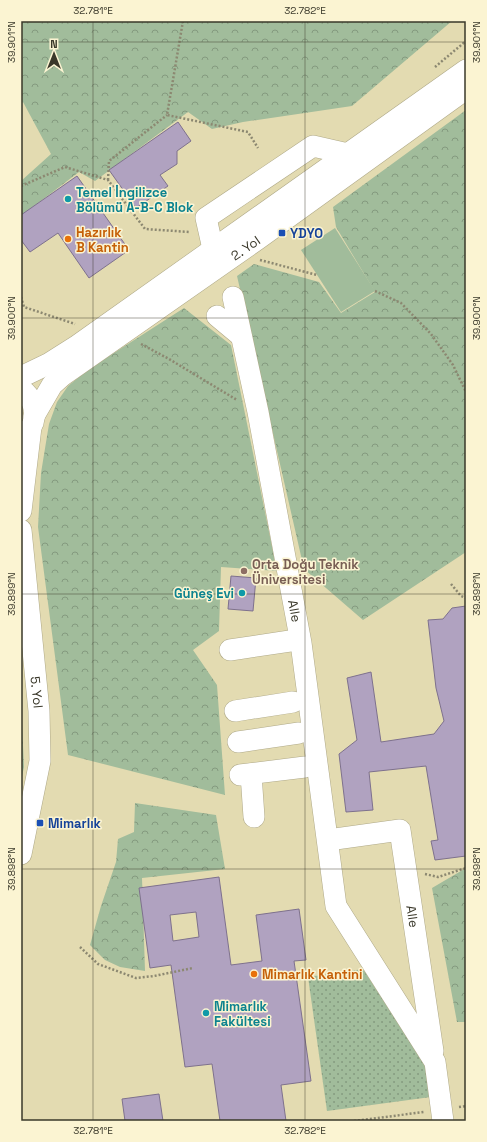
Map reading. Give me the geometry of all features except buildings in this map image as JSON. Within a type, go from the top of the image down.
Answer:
[{"type":"street","name":"2. Yol","points":[[302,198],[348,154],[465,75]]},
{"type":"street","name":"2. Yol","points":[[21,377],[48,364],[96,331],[302,198],[465,75]]},
{"type":"street","points":[[221,250],[206,218],[313,146],[348,154]]},
{"type":"street","name":"2. Yol","points":[[29,427],[52,385],[221,250]]},
{"type":"street","name":"Alle","points":[[228,306],[242,336],[258,412],[301,643],[336,906],[434,1058]]},
{"type":"street","points":[[21,389],[31,400],[34,408],[29,427],[21,511]]},
{"type":"street","name":"5. Yol","points":[[21,530],[39,710],[40,761],[21,854]]},
{"type":"street","points":[[230,650],[290,641]]},
{"type":"street","points":[[235,711],[293,702]]},
{"type":"street","points":[[238,742],[299,733]]},
{"type":"street","points":[[254,817],[246,774],[305,767]]},
{"type":"street","name":"Alle","points":[[328,840],[400,830],[443,1115]]},
{"type":"path","points":[[108,180],[108,161],[167,115],[183,21]]},
{"type":"path","points":[[167,115],[248,132],[258,148]]},
{"type":"path","points":[[21,186],[65,167],[108,180],[145,229],[317,275]]},
{"type":"path","points":[[375,291],[401,303],[431,334],[453,365],[466,392]]},
{"type":"path","points":[[21,297],[24,306],[96,331]]},
{"type":"path","points":[[136,341],[258,412]]},
{"type":"path","points":[[451,584],[461,596],[466,598]]},
{"type":"path","points":[[406,870],[438,877],[466,868]]},
{"type":"path","points":[[80,947],[98,964],[136,978],[193,968]]},
{"type":"path","points":[[354,1121],[443,1115],[466,1106]]},
{"type":"shaded area","name":"Orta Doğu Teknik Üniversitesi","points":[[21,21],[466,21],[466,1121],[21,1121]]},
{"type":"green space","points":[[21,21],[452,21],[352,106],[243,122],[212,129],[188,112],[95,181],[79,172],[21,216],[21,181],[51,154],[23,102],[21,104]]},
{"type":"green space","points":[[466,110],[466,552],[363,620],[304,569],[237,276],[254,264],[319,282],[341,313],[375,292],[336,227],[333,207]]},
{"type":"green space","points":[[335,228],[375,291],[341,312],[301,250]]},
{"type":"green space","points":[[184,308],[231,345],[277,571],[221,567],[219,631],[193,650],[217,685],[225,795],[68,755],[38,527],[41,473],[49,424],[57,402],[68,386],[89,369]]},
{"type":"green space","points":[[21,702],[24,767],[21,781]]},
{"type":"green space","points":[[135,803],[216,815],[225,869],[142,878],[145,971],[120,967],[105,960],[90,945],[116,862],[118,839],[134,832]]},
{"type":"green space","points":[[466,868],[466,1022],[457,1022],[432,888]]},
{"type":"green space","points":[[363,969],[425,1064],[431,1097],[327,1111],[308,977]]},
{"type":"place","name":"Temel İngilizce Bölümü A-B-C Blok","points":[[68,199]]},
{"type":"place","name":"YDYO","points":[[282,233]]},
{"type":"place","name":"Hazırlık B Kantin","points":[[68,239]]},
{"type":"place","name":"Orta Doğu Teknik Üniversitesi","points":[[244,571]]},
{"type":"place","name":"Güneş Evi","points":[[242,593]]},
{"type":"place","name":"Mimarlık","points":[[40,823]]},
{"type":"place","name":"Mimarlık Kantini","points":[[254,974]]},
{"type":"place","name":"Mimarlık Fakültesi","points":[[206,1013]]}]
